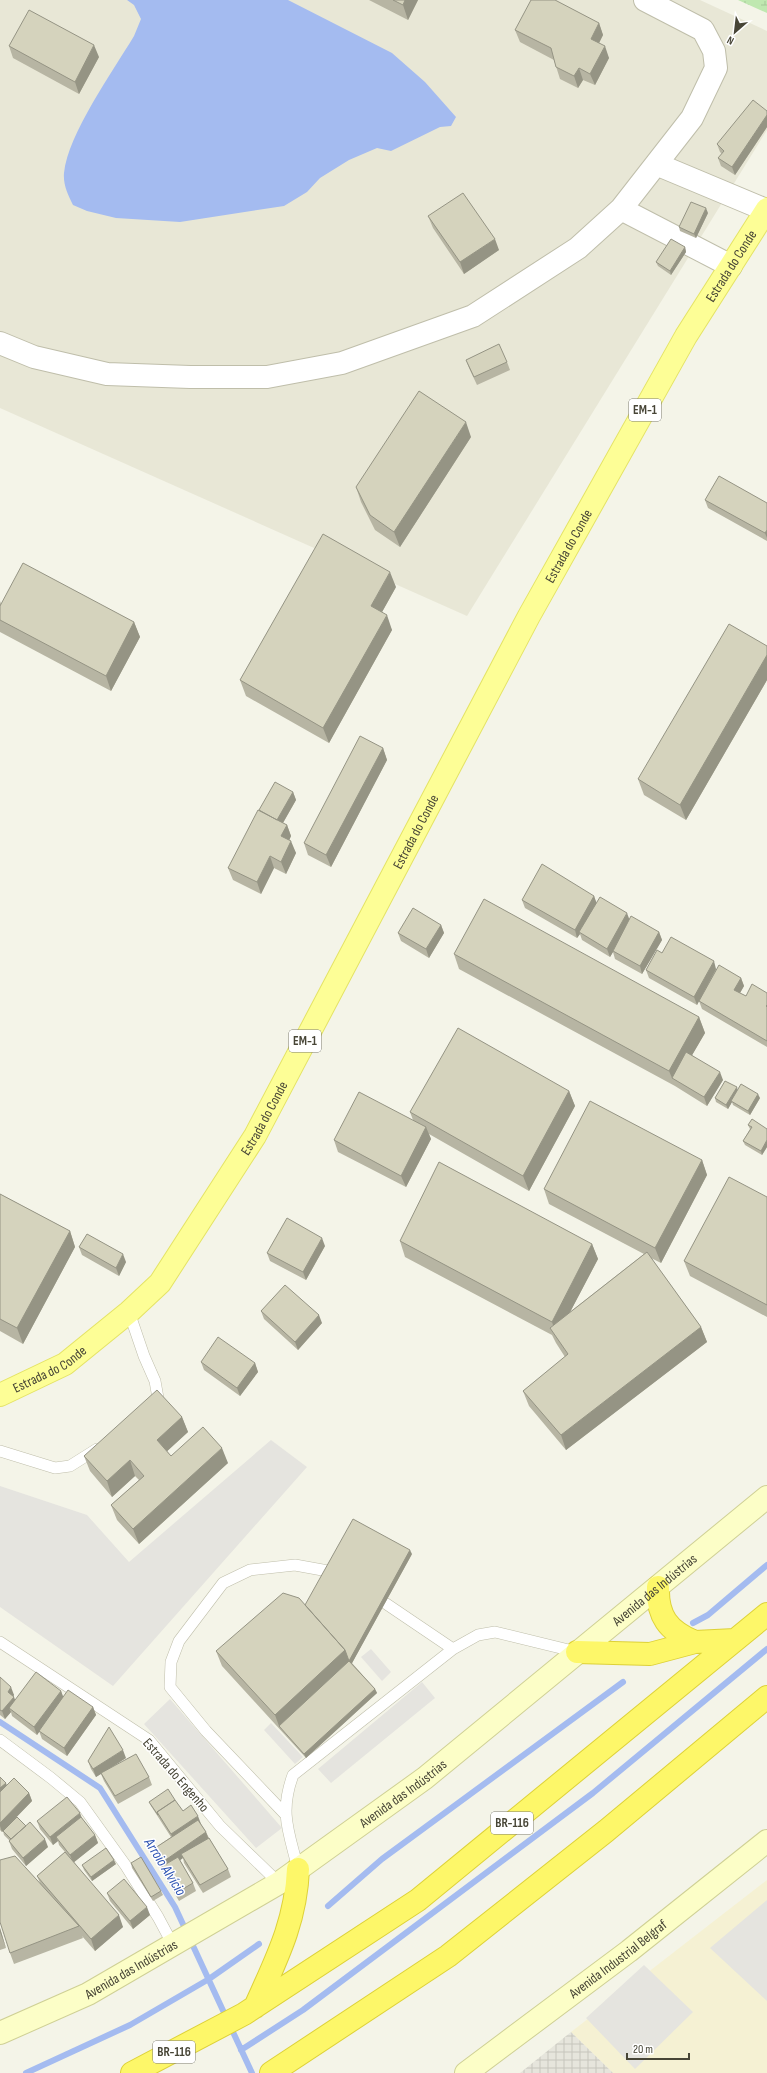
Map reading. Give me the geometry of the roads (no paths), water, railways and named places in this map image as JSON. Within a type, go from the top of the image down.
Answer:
[{"type":"highway","points":[[658,1587],[658,1602],[662,1615],[670,1627],[682,1637],[695,1642]]},
{"type":"highway","name":"BR-116","points":[[132,2073],[216,2030],[249,2011],[418,1900],[767,1614]]},
{"type":"highway","points":[[577,1652],[650,1654],[695,1642],[735,1640]]},
{"type":"highway","points":[[276,2070],[448,1956],[606,1831],[767,1697]]},
{"type":"highway","points":[[249,2011],[284,1943],[297,1895],[298,1869]]},
{"type":"main road","name":"Estrada do Conde","points":[[0,1395],[65,1364],[129,1312],[160,1283],[255,1136],[529,616],[686,336],[767,210]]},
{"type":"main road","name":"Avenida das Indústrias","points":[[0,2032],[88,1994],[279,1883],[425,1778],[767,1497]]},
{"type":"main road","name":"Avenida Industrial Belgraf","points":[[466,2073],[629,1950],[767,1841]]},
{"type":"street","points":[[0,344],[34,357],[107,374],[190,377],[267,377],[342,363],[473,316],[578,248],[621,209],[692,118],[716,68],[714,51],[703,30],[645,0]]},
{"type":"street","points":[[656,164],[767,210]]},
{"type":"street","points":[[621,209],[731,266]]},
{"type":"lane","points":[[129,1312],[144,1356],[155,1381],[158,1398],[146,1413]]},
{"type":"lane","points":[[0,1451],[55,1468],[70,1466],[107,1442]]},
{"type":"lane","points":[[285,1814],[206,1732],[170,1687],[171,1662],[179,1641],[223,1583],[250,1570],[295,1566],[328,1570]]},
{"type":"lane","points":[[385,1603],[453,1649]]},
{"type":"lane","points":[[298,1869],[285,1814],[287,1792],[293,1775],[453,1649],[478,1635],[495,1632],[577,1652]]},
{"type":"lane","name":"Estrada do Engenho","points":[[0,1642],[149,1740],[220,1826],[279,1883]]},
{"type":"lane","points":[[0,1740],[51,1778],[80,1802],[126,1866],[175,1944]]},
{"type":"water","points":[[127,0],[288,0],[392,53],[425,82],[456,117],[451,126],[440,127],[391,151],[377,148],[349,160],[320,178],[307,192],[284,206],[180,222],[116,218],[87,211],[73,205],[65,186],[64,173],[67,157],[82,122],[134,36],[141,19],[134,5]]},
{"type":"waterway","points":[[693,1623],[708,1615],[767,1565]]},
{"type":"waterway","points":[[241,2050],[303,2010],[593,1793],[767,1649]]},
{"type":"waterway","points":[[328,1906],[382,1859],[623,1682]]},
{"type":"waterway","name":"Arroio Alvício","points":[[0,1722],[100,1788],[175,1907],[252,2073]]},
{"type":"waterway","points":[[26,2073],[130,2025],[209,1979],[259,1944]]}]
